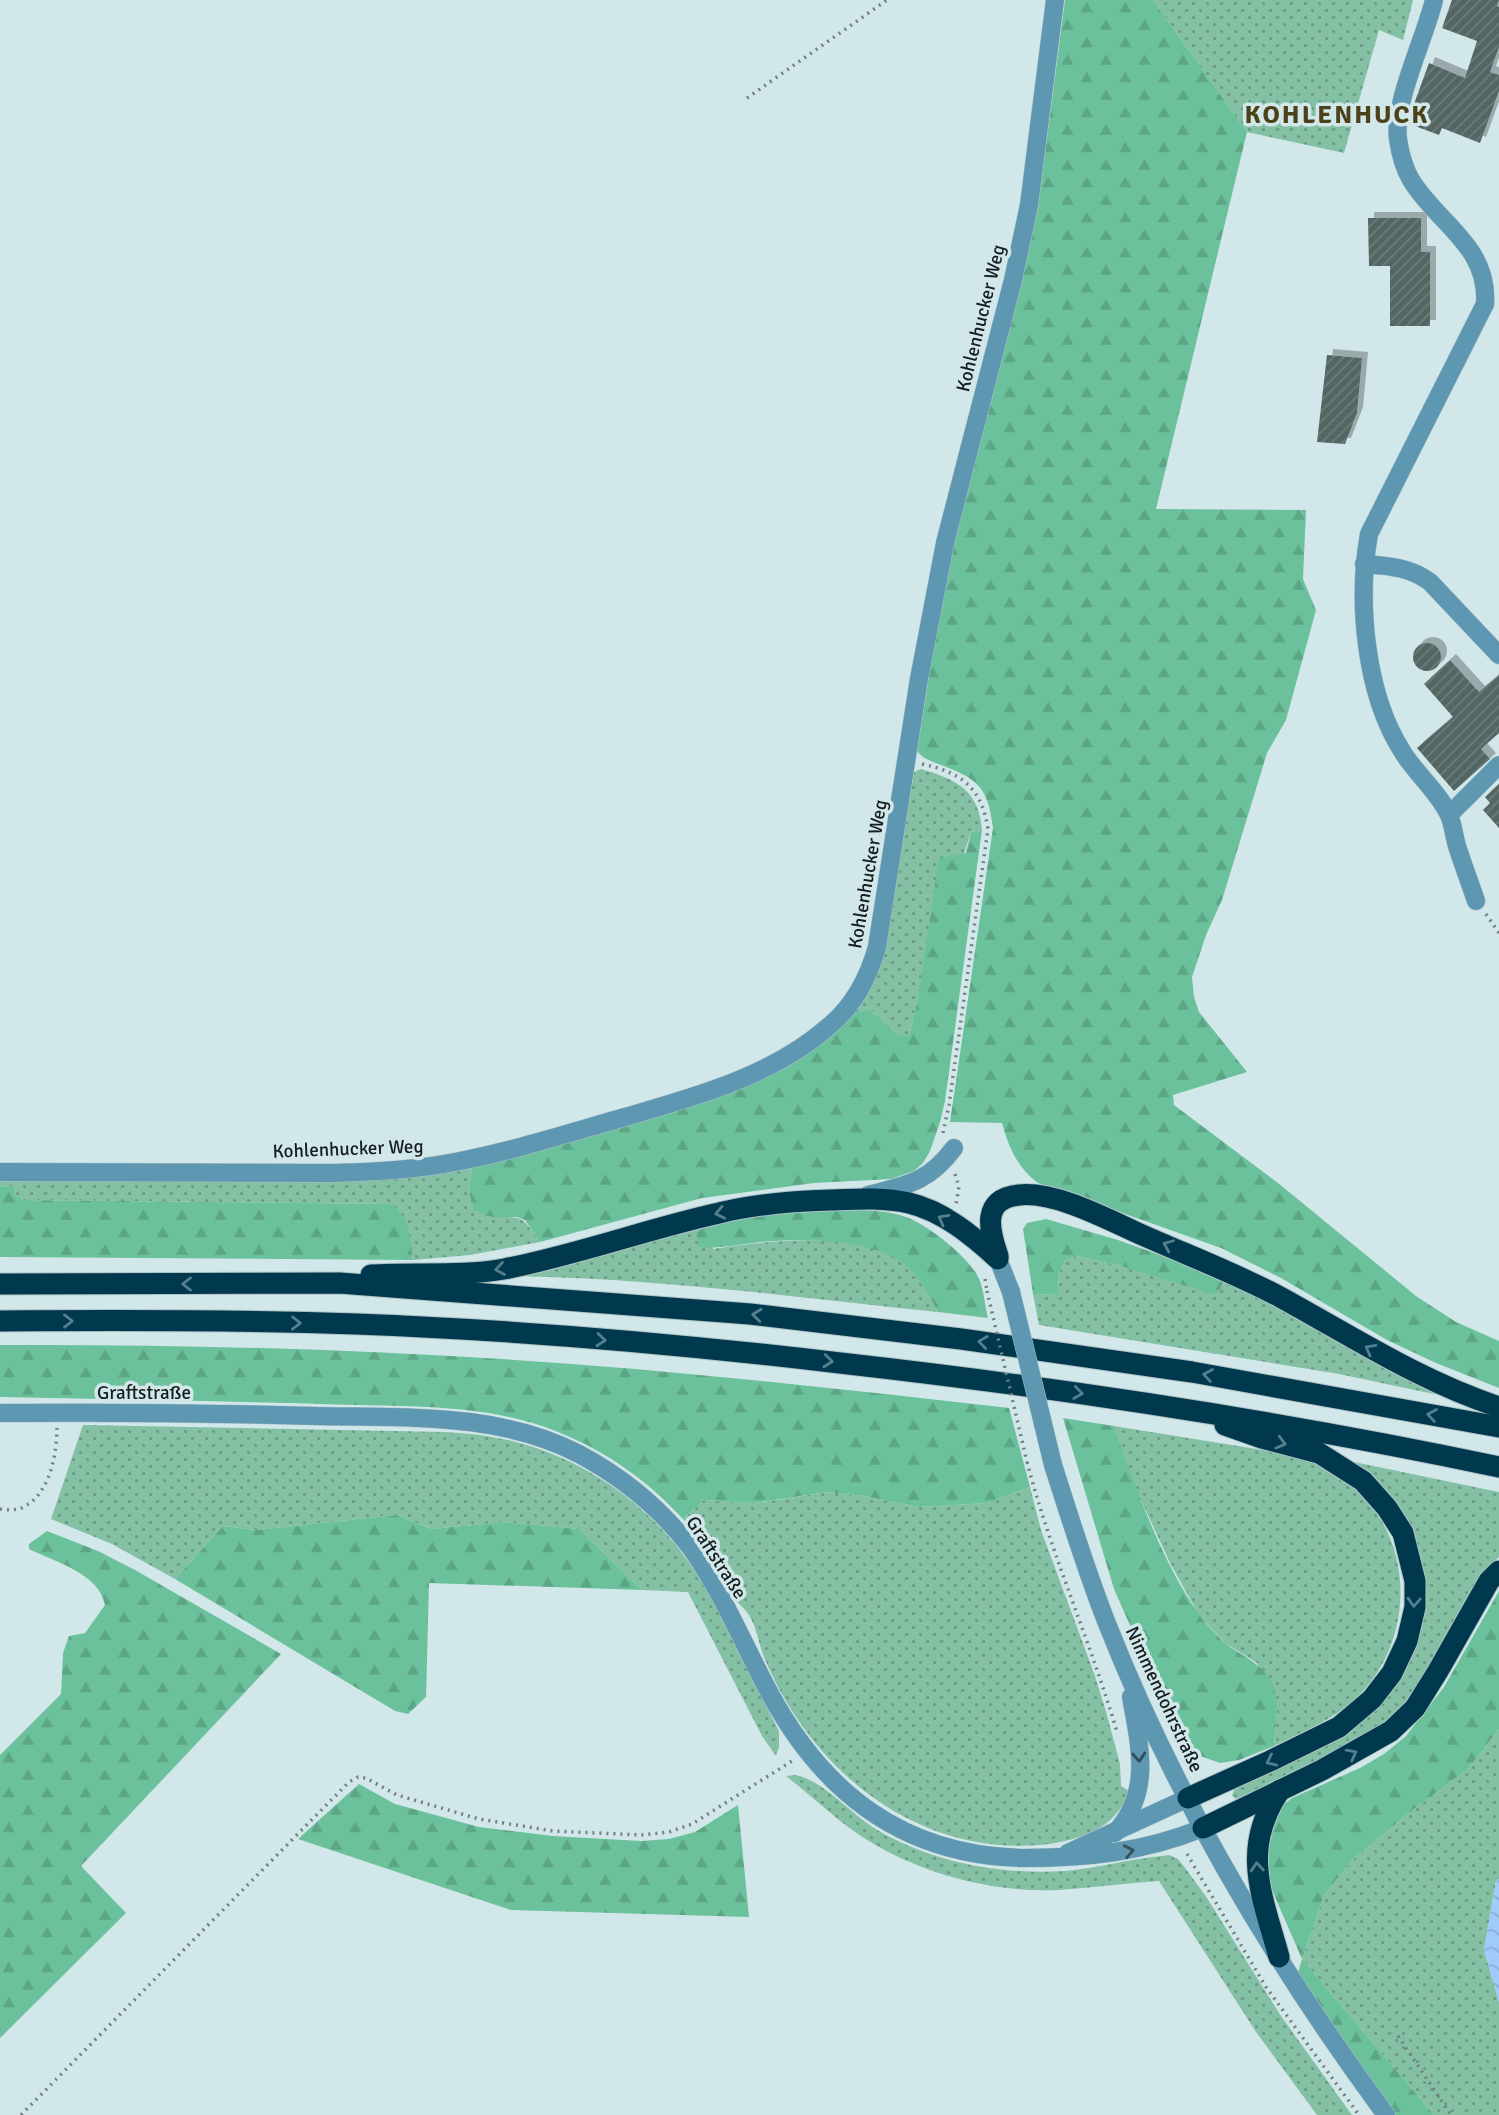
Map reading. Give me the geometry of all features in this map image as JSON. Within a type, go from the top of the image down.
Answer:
[{"type":"highway","points":[[998,1259],[989,1228],[994,1208],[1000,1202],[1017,1195],[1058,1201],[1099,1215],[1247,1280],[1406,1369],[1455,1391],[1499,1406]]},
{"type":"highway","points":[[255,1284],[408,1272],[454,1274],[500,1269],[559,1257],[721,1212],[796,1201],[849,1199],[909,1203],[929,1211],[967,1232],[998,1259]]},
{"type":"highway","points":[[0,1284],[339,1283],[750,1314],[948,1337],[1192,1372],[1499,1427]]},
{"type":"highway","points":[[0,1321],[293,1323],[533,1334],[746,1352],[950,1375],[1170,1405],[1316,1430],[1499,1467]]},
{"type":"highway","points":[[1170,1405],[1262,1438],[1319,1453],[1363,1481],[1387,1508],[1403,1533],[1415,1581],[1415,1607],[1407,1641],[1392,1673],[1372,1699],[1339,1727],[1188,1798]]},
{"type":"highway","points":[[1203,1828],[1364,1748],[1391,1731],[1415,1708],[1489,1581],[1499,1571]]},
{"type":"highway","points":[[1279,1957],[1258,1877],[1256,1855],[1266,1810],[1280,1790]]},
{"type":"street","name":"Kohlenhucker Weg","points":[[0,1172],[333,1173],[452,1163],[533,1144],[705,1093],[749,1075],[815,1038],[839,1017],[862,988],[871,970],[882,922],[919,680],[945,543],[1013,280],[1029,205],[1055,0]]},
{"type":"street","points":[[1434,0],[1401,108],[1398,136],[1402,160],[1411,180],[1472,252],[1486,287],[1485,304],[1369,534],[1364,564],[1368,642],[1377,697],[1387,725],[1403,753],[1449,815],[1476,901]]},
{"type":"street","points":[[1364,564],[1403,568],[1418,573],[1430,582],[1499,655]]},
{"type":"street","points":[[1449,815],[1499,765]]},
{"type":"street","points":[[849,1199],[912,1184],[928,1176],[947,1145]]},
{"type":"street","name":"Nimmendohrstraße","points":[[998,1259],[1011,1293],[1053,1465],[1088,1572],[1125,1666],[1163,1750],[1203,1828],[1279,1957],[1334,2043],[1386,2115]]},
{"type":"street","name":"Graftstraße","points":[[0,1413],[246,1414],[455,1421],[512,1429],[577,1453],[617,1477],[669,1522],[692,1550],[722,1600],[788,1726],[806,1752],[841,1790],[886,1821],[939,1845],[972,1853],[1007,1857],[1097,1856],[1167,1842],[1203,1828]]},
{"type":"street","points":[[1115,1833],[1132,1809],[1141,1778],[1136,1725],[1125,1666]]},
{"type":"street","name":"Graftstraße","points":[[1061,1857],[1188,1798]]},
{"type":"path","points":[[747,97],[887,0]]},
{"type":"path","points":[[907,760],[956,775],[968,784],[982,803],[988,829],[949,1105],[947,1145]]},
{"type":"path","points":[[987,1291],[1027,1462]]},
{"type":"path","points":[[0,1509],[15,1510],[27,1506],[47,1480],[56,1450],[57,1413]]},
{"type":"path","points":[[21,2115],[298,1833],[349,1782],[358,1777],[366,1778],[397,1796],[479,1819],[553,1831],[641,1835],[668,1832],[692,1824],[806,1752]]},
{"type":"path","points":[[1398,2036],[1451,2115]]},
{"type":"green space","points":[[1065,0],[1153,0],[1247,132],[1156,509],[1306,510],[1303,579],[1316,610],[1286,720],[1267,753],[1222,900],[1206,935],[1192,977],[1199,1012],[1247,1072],[1173,1095],[1174,1105],[1278,1183],[1416,1296],[1456,1322],[1499,1341],[1499,1388],[1387,1340],[1281,1278],[1221,1248],[1038,1183],[1024,1170],[1015,1156],[1002,1123],[950,1122],[993,828],[988,803],[979,786],[964,775],[928,760],[917,751],[939,613],[958,526],[1038,207]]},
{"type":"green space","points":[[1153,0],[1413,0],[1403,40],[1379,30],[1344,153],[1247,132]]},
{"type":"green space","points":[[921,769],[945,777],[964,788],[976,805],[982,830],[971,832],[918,999],[909,1036],[900,1036],[869,1009],[854,1013],[872,984],[884,953],[914,772]]},
{"type":"green space","points":[[982,830],[945,1101],[930,1151],[914,1171],[891,1179],[814,1183],[702,1198],[540,1242],[525,1220],[517,1217],[492,1217],[474,1210],[469,1191],[472,1168],[605,1132],[737,1090],[854,1013],[869,1009],[900,1036],[909,1036],[918,999],[939,858],[966,853],[971,832]]},
{"type":"green space","points":[[472,1168],[469,1191],[492,1217],[521,1220],[540,1242],[470,1255],[413,1260],[407,1226],[391,1204],[23,1200],[13,1195],[13,1187],[0,1186],[0,1180],[402,1177]]},
{"type":"green space","points":[[0,1186],[14,1187],[14,1195],[23,1200],[391,1204],[406,1221],[413,1260],[0,1257]]},
{"type":"green space","points":[[862,1210],[906,1217],[948,1243],[968,1263],[980,1281],[988,1318],[938,1312],[915,1275],[902,1262],[880,1251],[845,1243],[806,1240],[699,1247],[696,1233],[729,1220],[751,1216]]},
{"type":"green space","points":[[1046,1219],[1118,1240],[1224,1278],[1220,1290],[1212,1294],[1122,1266],[1076,1256],[1065,1260],[1058,1276],[1059,1295],[1033,1294],[1023,1229],[1027,1223]]},
{"type":"green space","points":[[705,1226],[713,1249],[806,1240],[853,1244],[875,1249],[895,1257],[908,1267],[938,1312],[671,1284],[510,1276]]},
{"type":"green space","points":[[1076,1256],[1122,1266],[1224,1278],[1448,1397],[1339,1374],[1039,1325],[1033,1294],[1059,1295],[1058,1276],[1065,1260]]},
{"type":"green space","points":[[0,1345],[238,1347],[397,1353],[682,1373],[1009,1408],[1030,1487],[987,1503],[919,1507],[828,1492],[754,1503],[704,1500],[683,1519],[625,1468],[593,1448],[530,1422],[472,1411],[412,1406],[0,1397]]},
{"type":"green space","points":[[1063,1418],[1114,1426],[1150,1523],[1186,1594],[1218,1636],[1259,1667],[1274,1688],[1277,1717],[1274,1746],[1239,1760],[1220,1763],[1200,1756],[1180,1730],[1114,1589]]},
{"type":"green space","points":[[83,1425],[462,1433],[519,1443],[571,1462],[619,1491],[641,1509],[661,1528],[694,1569],[720,1613],[779,1731],[776,1756],[762,1736],[688,1592],[642,1590],[579,1529],[505,1522],[431,1529],[396,1515],[257,1530],[223,1526],[175,1579],[112,1544],[51,1519]]},
{"type":"green space","points":[[1114,1426],[1294,1455],[1336,1474],[1365,1498],[1383,1523],[1394,1550],[1400,1579],[1400,1608],[1394,1637],[1382,1665],[1355,1700],[1322,1722],[1274,1746],[1277,1711],[1257,1663],[1225,1643],[1199,1615],[1170,1563],[1135,1487]]},
{"type":"green space","points":[[1354,1462],[1499,1492],[1499,1557],[1475,1586],[1422,1686],[1390,1723],[1358,1746],[1338,1756],[1236,1799],[1232,1796],[1235,1786],[1372,1710],[1422,1602],[1379,1484]]},
{"type":"green space","points":[[1030,1487],[1041,1530],[1107,1715],[1120,1764],[1121,1786],[1129,1791],[1115,1815],[1094,1831],[1068,1840],[1040,1845],[995,1845],[952,1836],[912,1821],[875,1799],[842,1772],[813,1740],[787,1703],[764,1658],[749,1615],[731,1595],[683,1519],[704,1500],[755,1503],[828,1492],[919,1507],[987,1503]]},
{"type":"green space","points":[[396,1515],[431,1529],[505,1522],[579,1529],[642,1590],[429,1583],[426,1697],[408,1714],[395,1711],[175,1579],[223,1526],[257,1530]]},
{"type":"green space","points":[[47,1531],[98,1551],[135,1570],[281,1654],[81,1866],[126,1913],[0,2038],[0,1755],[61,1694],[63,1653],[69,1636],[85,1633],[105,1605],[101,1594],[85,1577],[29,1549],[29,1544]]},
{"type":"green space","points":[[1499,1591],[1499,1729],[1468,1769],[1353,1859],[1324,1895],[1302,1959],[1268,1881],[1264,1847],[1278,1809],[1292,1798],[1360,1768],[1384,1754],[1406,1736],[1444,1687]]},
{"type":"green space","points":[[1499,1729],[1499,1879],[1496,1881],[1484,1950],[1499,2002],[1499,2115],[1434,2115],[1302,1959],[1324,1895],[1353,1859],[1468,1769]]},
{"type":"green space","points":[[795,1775],[817,1784],[879,1831],[946,1859],[993,1869],[1042,1872],[1078,1870],[1169,1855],[1178,1859],[1207,1898],[1281,2016],[1352,2115],[1317,2115],[1256,2032],[1159,1881],[1033,1890],[956,1878],[906,1860],[861,1836],[786,1776]]},
{"type":"green space","points":[[359,1784],[395,1804],[479,1827],[553,1836],[641,1841],[669,1839],[695,1832],[738,1805],[749,1917],[511,1910],[298,1839]]},
{"type":"green space","points":[[1302,1959],[1434,2115],[1386,2115],[1295,1983]]},
{"type":"water","points":[[1499,1879],[1499,2002],[1484,1950],[1496,1881]]},
{"type":"building","points":[[1452,0],[1499,0],[1499,47],[1490,72],[1499,75],[1499,91],[1480,143],[1442,128],[1439,135],[1407,123],[1429,63],[1465,78],[1477,41],[1442,28]]},
{"type":"building","points":[[1368,218],[1421,218],[1421,252],[1430,252],[1430,326],[1390,326],[1390,266],[1369,266]]},
{"type":"building","points":[[1327,355],[1362,358],[1357,413],[1345,444],[1317,442]]},
{"type":"building","points":[[1427,643],[1437,647],[1441,657],[1437,667],[1427,671],[1417,667],[1413,657],[1417,647]]},
{"type":"building","points":[[1450,660],[1479,692],[1499,675],[1499,733],[1481,749],[1490,759],[1454,791],[1417,748],[1453,717],[1424,684]]},
{"type":"building","points":[[1499,784],[1499,828],[1483,810],[1490,803],[1485,797]]},
{"type":"district","name":"KOHLENHUCK","points":[[1337,114]]}]
